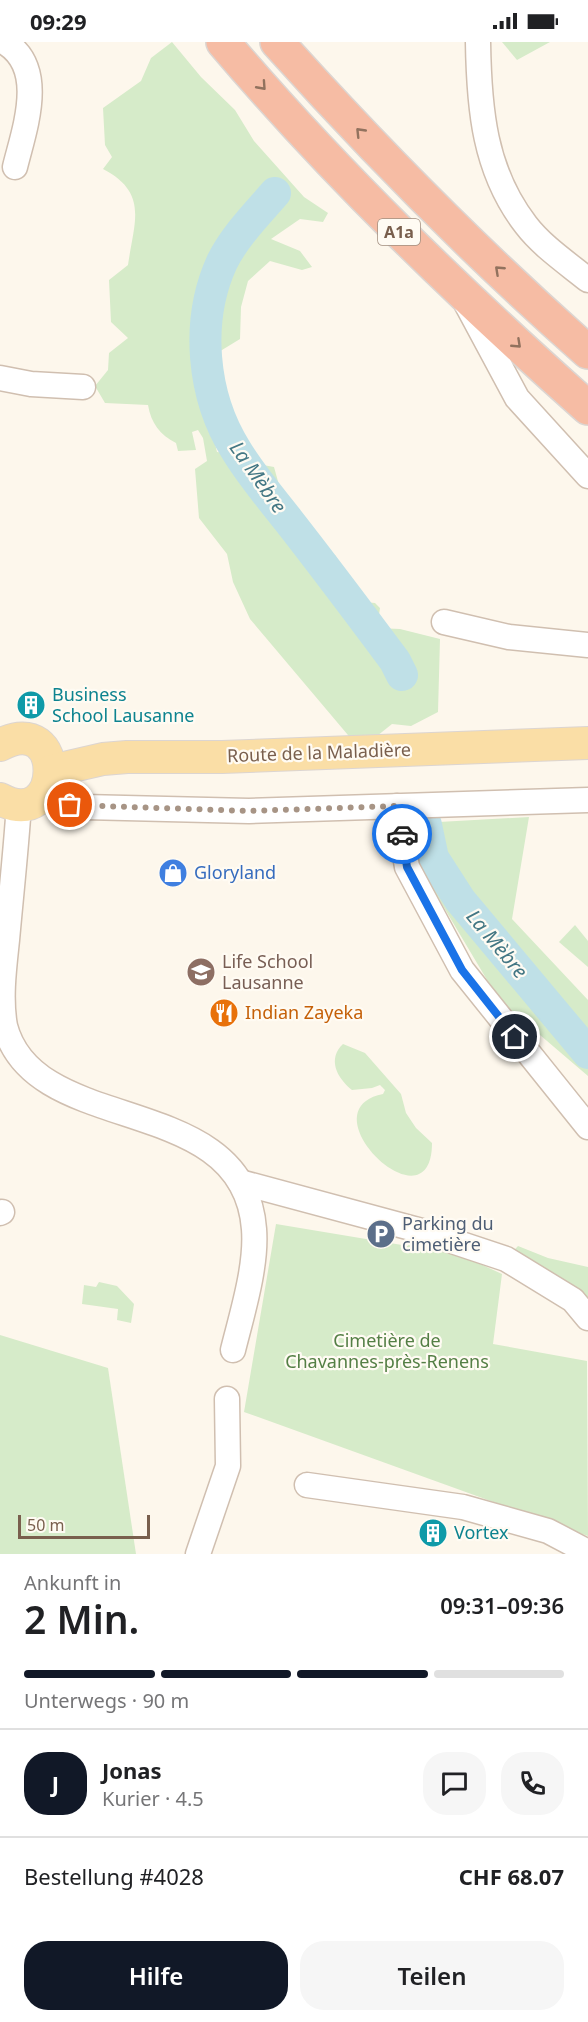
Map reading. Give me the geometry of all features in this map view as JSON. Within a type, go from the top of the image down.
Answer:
[{"type":"highway","name":"A1a","points":[[223,42],[346,178],[459,291],[588,408]]},
{"type":"highway","name":"A1a","points":[[277,42],[327,98],[437,211],[588,352]]},
{"type":"main road","points":[[0,744],[17,739],[32,741],[45,753],[28,792]]},
{"type":"main road","name":"Route de la Maladière","points":[[28,792],[103,759],[588,743]]},
{"type":"street","points":[[4,42],[10,45],[26,68],[30,92],[15,167]]},
{"type":"street","points":[[478,42],[483,132],[503,189],[527,227],[588,280]]},
{"type":"street","points":[[459,291],[495,363],[517,398],[588,476]]},
{"type":"street","points":[[0,378],[31,384],[83,387]]},
{"type":"street","points":[[444,622],[509,637],[588,645]]},
{"type":"street","points":[[233,1350],[247,1290],[255,1231],[250,1204],[240,1182],[220,1156],[191,1139],[56,1087],[22,1060],[3,1032],[2,986],[28,792],[70,805],[90,807],[249,811],[588,800]]},
{"type":"street","points":[[397,806],[407,867],[462,970],[588,1127]]},
{"type":"street","points":[[240,1182],[423,1231],[506,1259],[573,1300],[588,1318]]},
{"type":"street","points":[[198,1554],[228,1466],[227,1399]]},
{"type":"street","points":[[307,1485],[463,1507],[548,1531],[588,1552]]},
{"type":"green space","points":[[172,42],[201,77],[235,110],[254,141],[304,197],[328,213],[323,222],[300,219],[271,239],[300,251],[312,267],[302,270],[270,261],[248,281],[241,307],[240,339],[204,361],[205,402],[217,452],[243,455],[253,472],[263,465],[274,467],[279,485],[274,495],[294,514],[294,523],[321,557],[335,555],[365,602],[375,603],[380,608],[377,628],[400,629],[440,639],[438,712],[411,726],[392,724],[367,744],[353,741],[250,619],[233,582],[227,554],[199,518],[195,469],[207,461],[203,438],[198,430],[192,432],[196,450],[178,451],[176,443],[157,428],[148,405],[105,403],[95,386],[108,370],[109,353],[128,338],[111,322],[109,280],[128,265],[135,222],[133,199],[127,188],[118,178],[103,169],[112,157],[105,145],[103,108],[141,81],[151,58]]},
{"type":"green space","points":[[502,42],[550,42],[517,60]]},
{"type":"green space","points":[[529,817],[512,919],[588,1000],[588,1076],[499,1000],[418,864],[413,827],[421,823]]},
{"type":"green space","points":[[575,925],[588,941],[588,967],[559,942]]},
{"type":"green space","points":[[343,1044],[365,1053],[401,1094],[406,1113],[416,1128],[432,1143],[427,1167],[413,1176],[395,1171],[378,1158],[363,1140],[357,1121],[362,1104],[383,1094],[385,1090],[380,1085],[352,1090],[342,1080],[335,1062],[338,1050]]},
{"type":"green space","name":"Cimetière de Chavannes-près-Renens","points":[[276,1224],[408,1246],[413,1233],[502,1274],[493,1344],[587,1361],[588,1536],[244,1412]]},
{"type":"green space","points":[[518,1246],[548,1258],[588,1267],[588,1313],[506,1259]]},
{"type":"green space","points":[[99,1282],[117,1286],[134,1304],[131,1323],[117,1320],[118,1309],[82,1304],[84,1285],[96,1287]]},
{"type":"green space","points":[[0,1335],[108,1368],[136,1554],[0,1554]]},
{"type":"waterway","name":"La Mèbre","points":[[275,193],[233,243],[213,285],[208,309],[206,358],[216,406],[225,429],[248,468],[395,661],[402,675]]},
{"type":"waterway","name":"La Mèbre","points":[[426,825],[433,858],[460,900],[588,1053]]},
{"type":"way so far","points":[[70,805],[249,811],[397,806],[402,834]]},
{"type":"place","name":"Business School Lausanne","points":[[31,705]]},
{"type":"place","name":"Gloryland","points":[[173,873]]},
{"type":"place","name":"Life School Lausanne","points":[[201,972]]},
{"type":"place","name":"Indian Zayeka","points":[[224,1013]]},
{"type":"place","name":"Parking du cimetière","points":[[381,1234]]},
{"type":"place","name":"Vortex","points":[[433,1533]]},
{"type":"route","points":[[402,834],[407,867],[462,970],[515,1037]]}]
